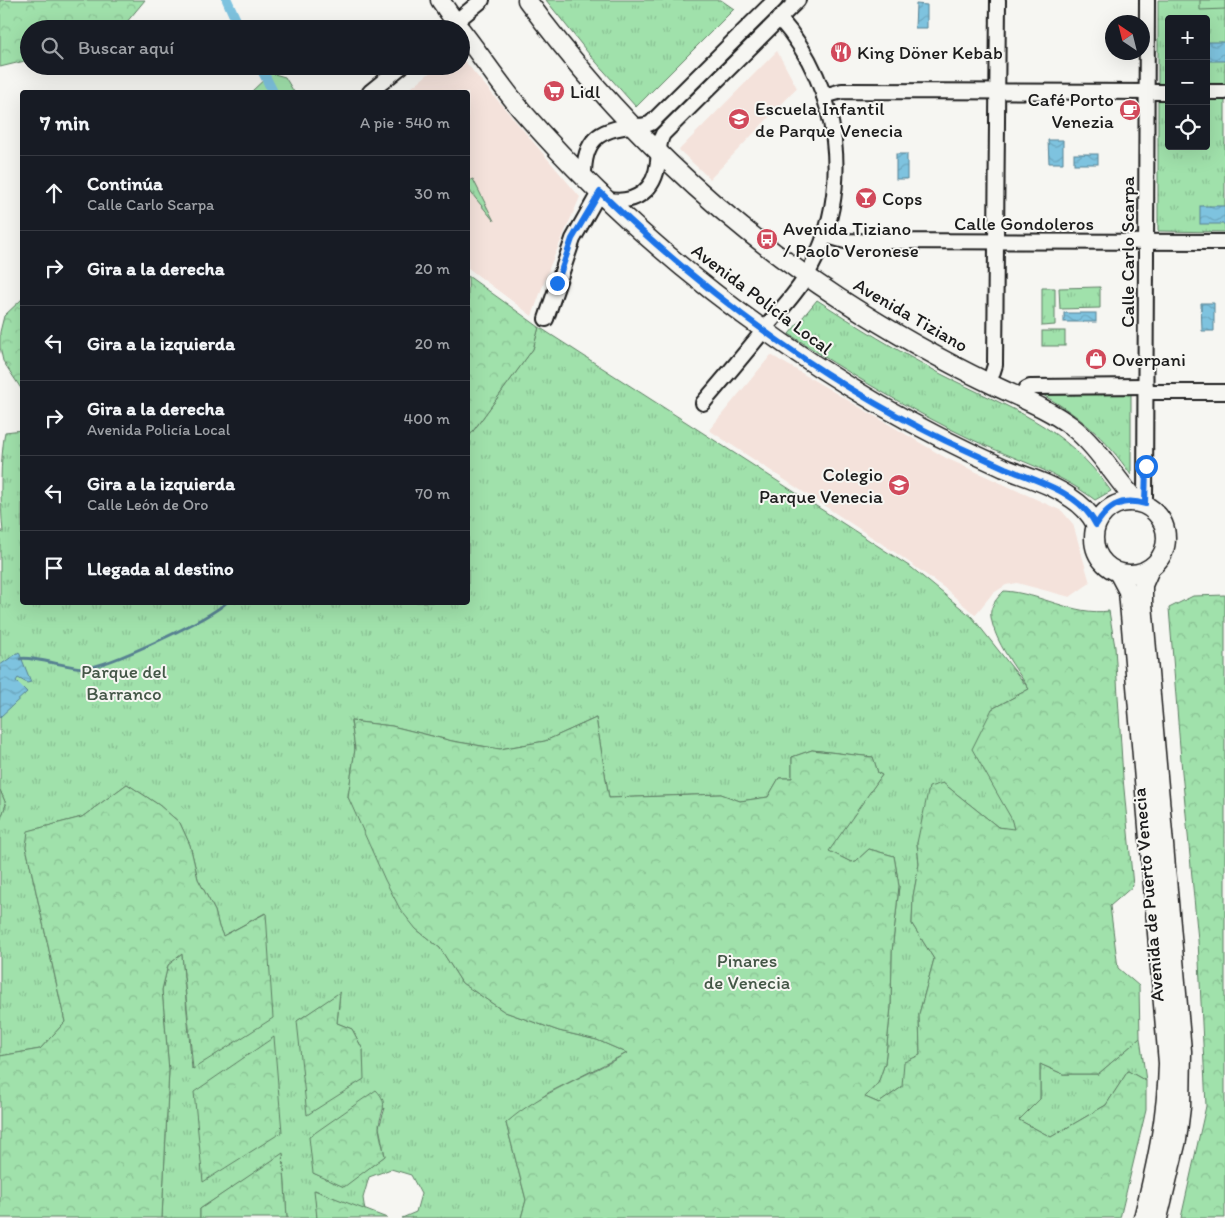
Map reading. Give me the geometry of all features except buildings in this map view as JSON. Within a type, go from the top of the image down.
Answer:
[{"type":"main road","name":"Avenida Policía Local","points":[[440,0],[452,20]]},
{"type":"main road","name":"Avenida Tiziano","points":[[527,0],[584,72],[659,152],[741,226],[807,276],[905,338],[989,384],[1051,412],[1080,434],[1141,503]]},
{"type":"main road","name":"Avenida Policía Local","points":[[470,45],[522,110],[604,196],[684,268],[763,331],[801,357],[890,411],[994,463],[1063,493],[1087,511],[1096,525]]},
{"type":"main road","points":[[1118,503],[1141,503],[1157,513],[1163,520],[1167,537],[1163,555],[1142,573],[1120,574],[1103,562],[1097,554],[1094,544],[1096,525],[1109,508],[1118,503]]},
{"type":"main road","name":"Avenida de Puerto Venecia","points":[[1150,568],[1144,585],[1143,604],[1182,1051],[1181,1107],[1177,1140],[1158,1218]]},
{"type":"main road","name":"Avenida de Puerto Venecia","points":[[1120,574],[1127,586],[1129,600],[1168,1063],[1167,1099],[1162,1136],[1143,1218]]},
{"type":"street","points":[[463,20],[482,0]]},
{"type":"street","points":[[546,319],[572,239],[604,196],[630,200],[646,192],[655,177],[663,134],[798,0]]},
{"type":"street","points":[[989,384],[996,365],[998,0]]},
{"type":"street","name":"Calle Carlo Scarpa","points":[[1141,503],[1146,389],[1147,0]]},
{"type":"street","points":[[584,176],[585,157],[593,140],[608,130],[634,125],[644,126],[651,123],[767,2]]},
{"type":"street","points":[[703,403],[807,276],[824,234],[835,193],[837,163],[834,132],[824,96],[804,53],[779,18]]},
{"type":"street","points":[[372,90],[391,75]]},
{"type":"street","points":[[824,96],[842,91],[1165,92]]},
{"type":"street","points":[[1210,92],[1225,92]]},
{"type":"street","name":"Calle Gondoleros","points":[[824,234],[845,241],[1225,242]]},
{"type":"street","points":[[1022,398],[1026,389],[1030,388],[1225,392]]},
{"type":"shaded area","name":"Escuela Infantil de Parque Venecia","points":[[777,51],[797,88],[710,179],[679,150]]},
{"type":"shaded area","points":[[470,68],[580,197],[550,266],[532,316],[470,270],[470,90],[408,90],[427,75],[470,75]]},
{"type":"shaded area","name":"Colegio Parque Venecia","points":[[771,355],[946,458],[1062,511],[1073,524],[1090,583],[1070,597],[1017,583],[1006,585],[992,594],[975,615],[947,590],[899,555],[709,430]]},
{"type":"green space","points":[[0,0],[145,0],[128,20],[20,20],[20,62],[0,67]]},
{"type":"green space","points":[[546,0],[721,0],[734,9],[636,107],[589,54]]},
{"type":"green space","points":[[1158,0],[1225,0],[1225,232],[1158,231]]},
{"type":"green space","points":[[1200,0],[1225,0],[1225,9],[1200,10]]},
{"type":"green space","points":[[269,75],[278,75],[285,77],[293,90],[253,90]]},
{"type":"green space","points":[[473,179],[494,221],[470,191],[470,180]]},
{"type":"green space","points":[[470,277],[539,327],[533,349],[470,435]]},
{"type":"green space","points":[[1100,287],[1100,308],[1060,309],[1059,288]]},
{"type":"green space","points":[[1042,288],[1055,288],[1055,325],[1042,326]]},
{"type":"green space","points":[[817,300],[909,356],[941,374],[1013,409],[1055,434],[1093,468],[1111,491],[1095,500],[1067,481],[973,440],[925,416],[856,377],[789,334]]},
{"type":"green space","points":[[20,301],[20,387],[3,361],[0,347],[0,332],[4,316]]},
{"type":"green space","name":"Parque del Barranco","points":[[539,327],[912,568],[972,617],[1029,689],[992,709],[1014,830],[998,827],[943,783],[917,843],[919,864],[913,897],[912,924],[934,959],[919,1014],[920,1055],[902,1087],[879,1103],[865,1097],[878,1083],[885,1063],[891,1007],[892,952],[899,886],[894,856],[869,849],[856,861],[851,862],[828,851],[882,775],[878,773],[873,757],[812,750],[792,757],[792,778],[779,778],[768,797],[740,801],[721,794],[609,798],[596,718],[545,741],[500,749],[452,741],[392,726],[351,721],[355,749],[348,797],[416,929],[440,948],[462,983],[505,1012],[559,1031],[597,1040],[627,1053],[548,1093],[506,1123],[526,1200],[521,1218],[402,1218],[416,1212],[421,1194],[411,1175],[391,1169],[369,1177],[363,1198],[365,1211],[315,1190],[317,1218],[287,1218],[283,1154],[200,1209],[200,1218],[162,1218],[169,1070],[162,990],[168,965],[182,954],[192,1069],[265,913],[223,936],[215,911],[198,879],[190,845],[180,823],[159,805],[127,784],[82,817],[29,831],[26,847],[65,1022],[40,1049],[0,1056],[0,821],[6,804],[0,790],[0,533],[3,532],[1,481],[5,432],[20,430],[20,605],[470,605],[470,435],[533,349]],"holes":[[[340,993],[337,1023],[352,1029],[363,1050],[362,1077],[297,1021]],[[385,1108],[379,1127],[385,1156],[344,1186],[313,1173]]]},
{"type":"green space","points":[[1042,331],[1065,331],[1065,346],[1042,346]]},
{"type":"green space","points":[[1037,392],[1131,392],[1131,475],[1111,449],[1089,427],[1065,408]]},
{"type":"green space","name":"Pinares de Venecia","points":[[1004,591],[1031,596],[1082,610],[1109,611],[1115,647],[1123,778],[1133,886],[1110,906],[1118,968],[1139,986],[1140,1038],[1098,1074],[1063,1074],[1040,1064],[1040,1099],[1019,1120],[1051,1137],[1106,1105],[1128,1071],[1146,1081],[1146,1110],[1120,1218],[521,1218],[526,1200],[506,1123],[549,1093],[627,1053],[597,1040],[559,1031],[505,1012],[462,983],[440,948],[416,929],[400,909],[385,880],[348,797],[355,749],[351,721],[392,726],[452,741],[500,749],[545,741],[596,718],[609,798],[721,794],[740,801],[768,797],[779,778],[792,778],[792,757],[812,750],[873,757],[878,773],[882,775],[829,851],[851,862],[856,861],[869,849],[894,856],[899,886],[892,952],[891,1007],[885,1063],[878,1083],[865,1097],[879,1103],[902,1087],[904,1062],[920,1055],[919,1014],[934,959],[912,924],[913,896],[919,864],[917,843],[929,787],[943,783],[998,827],[1014,829],[1011,818],[972,749],[992,709],[1029,689],[1007,655],[993,627],[991,617],[992,606]]},
{"type":"green space","points":[[1225,595],[1225,1218],[1181,1218],[1206,1106],[1198,940],[1169,608],[1193,596]]},
{"type":"green space","points":[[127,784],[159,805],[180,823],[190,845],[198,879],[215,911],[223,936],[266,913],[273,1018],[193,1069],[182,954],[168,965],[162,990],[169,1070],[162,1218],[0,1218],[0,1056],[40,1049],[65,1022],[26,847],[28,831],[82,817]]},
{"type":"green space","points":[[0,790],[6,804],[0,821]]},
{"type":"green space","points":[[340,992],[337,1023],[352,1029],[363,1050],[364,1079],[307,1115],[297,1021]]},
{"type":"green space","points":[[274,1037],[282,1132],[203,1182],[194,1092]]},
{"type":"green space","points":[[1140,1038],[1146,1081],[1128,1071],[1106,1105],[1051,1137],[1019,1120],[1040,1099],[1040,1064],[1063,1074],[1098,1074]]},
{"type":"green space","points":[[376,1090],[384,1105],[379,1128],[385,1156],[344,1187],[313,1173],[309,1137]]},
{"type":"green space","points":[[283,1153],[287,1218],[200,1218],[200,1209]]},
{"type":"green space","points":[[314,1190],[387,1218],[317,1218]]},
{"type":"water","points":[[916,4],[927,5],[927,28],[915,28]]},
{"type":"water","points":[[1210,42],[1225,42],[1225,61],[1210,61]]},
{"type":"water","points":[[1048,140],[1063,140],[1063,163],[1049,163]]},
{"type":"water","points":[[896,154],[907,154],[907,179],[896,179]]},
{"type":"water","points":[[1074,154],[1098,154],[1098,164],[1074,164]]},
{"type":"water","points":[[1200,206],[1225,206],[1225,224],[1200,224]]},
{"type":"water","points":[[1201,303],[1214,303],[1214,331],[1202,331]]},
{"type":"water","points":[[1064,313],[1096,313],[1096,322],[1064,322]]},
{"type":"water","points":[[19,652],[31,682],[27,683],[18,678],[16,681],[27,692],[0,717],[0,665]]},
{"type":"waterway","points":[[227,0],[236,20]]},
{"type":"waterway","points":[[264,75],[272,90]]},
{"type":"waterway","points":[[20,659],[24,658],[84,668],[96,666],[158,641],[223,605]]},
{"type":"place","name":"King Döner Kebab","points":[[841,52]]},
{"type":"place","name":"Lidl","points":[[554,91]]},
{"type":"place","name":"Café Porto Venezia","points":[[1130,110]]},
{"type":"place","name":"Escuela Infantil de Parque Venecia","points":[[739,119]]},
{"type":"place","name":"Cops","points":[[866,198]]},
{"type":"place","name":"Avenida Tiziano / Paolo Veronese","points":[[767,239]]},
{"type":"place","name":"Overpani","points":[[1096,359]]},
{"type":"place","name":"Colegio Parque Venecia","points":[[899,485]]},
{"type":"route","points":[[557,283],[572,239],[588,209],[600,192],[684,268],[763,331],[794,352],[890,411],[945,440],[1071,497],[1087,511],[1096,525],[1109,508],[1118,503],[1136,501],[1145,504],[1146,466]]}]
